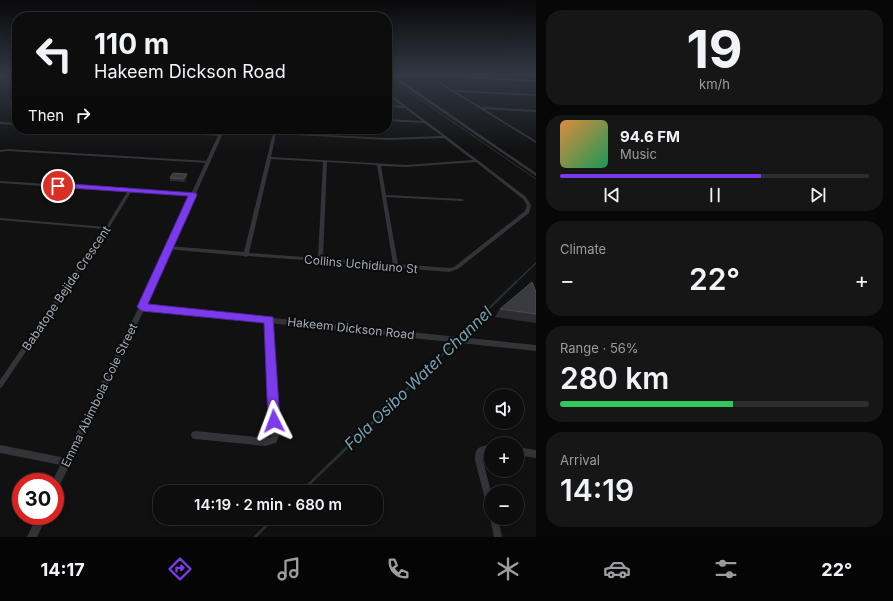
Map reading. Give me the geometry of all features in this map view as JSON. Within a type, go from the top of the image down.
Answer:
[{"type":"street","points":[[397,100],[477,161]]},
{"type":"street","points":[[427,100],[536,175]]},
{"type":"street","points":[[467,100],[536,142]]},
{"type":"street","points":[[392,106],[406,107]]},
{"type":"street","points":[[480,108],[536,111]]},
{"type":"street","points":[[392,120],[426,122]]},
{"type":"street","points":[[0,123],[12,124]]},
{"type":"street","name":"Emma Abimbola Cole Street","points":[[61,473],[142,307],[221,134]]},
{"type":"street","points":[[246,255],[275,134]]},
{"type":"street","points":[[305,134],[389,139],[446,137]]},
{"type":"street","points":[[0,152],[8,150],[208,162]]},
{"type":"street","points":[[269,158],[418,166],[477,161]]},
{"type":"street","points":[[320,261],[325,161]]},
{"type":"street","name":"Collins Uchidiuno St","points":[[168,248],[440,271],[449,270],[456,268],[526,212],[529,205],[525,198],[477,161]]},
{"type":"street","points":[[379,165],[396,267]]},
{"type":"street","points":[[0,182],[193,195]]},
{"type":"street","name":"Babatope Bejide Crescent","points":[[0,385],[107,228],[130,190]]},
{"type":"street","points":[[384,196],[462,200]]},
{"type":"street","points":[[0,220],[107,228]]},
{"type":"street","name":"Hakeem Dickson Road","points":[[142,307],[442,337],[536,348]]},
{"type":"street","points":[[195,435],[265,442],[273,440],[275,436],[270,320]]},
{"type":"street","points":[[0,449],[66,462]]},
{"type":"street","points":[[484,450],[479,453],[479,460],[485,485]]},
{"type":"street","points":[[524,452],[536,454]]},
{"type":"street","points":[[32,537],[38,525]]},
{"type":"street","points":[[495,525],[498,537]]},
{"type":"building","points":[[173,173],[187,174],[184,179],[170,178]]},
{"type":"building","points":[[532,282],[536,292],[536,314],[500,309]]},
{"type":"waterway","name":"Fola Osibo Water Channel","points":[[421,100],[536,179]]},
{"type":"waterway","name":"Fola Osibo Water Channel","points":[[515,283],[536,263]]},
{"type":"waterway","name":"Fola Osibo Water Channel","points":[[459,338],[516,282]]},
{"type":"waterway","name":"Fola Osibo Water Channel","points":[[401,395],[456,341]]},
{"type":"waterway","name":"Fola Osibo Water Channel","points":[[308,485],[402,394]]},
{"type":"waterway","name":"Fola Osibo Water Channel","points":[[255,537],[267,525]]},
{"type":"route","points":[[58,186],[193,195],[142,307],[270,320],[274,421]]}]
